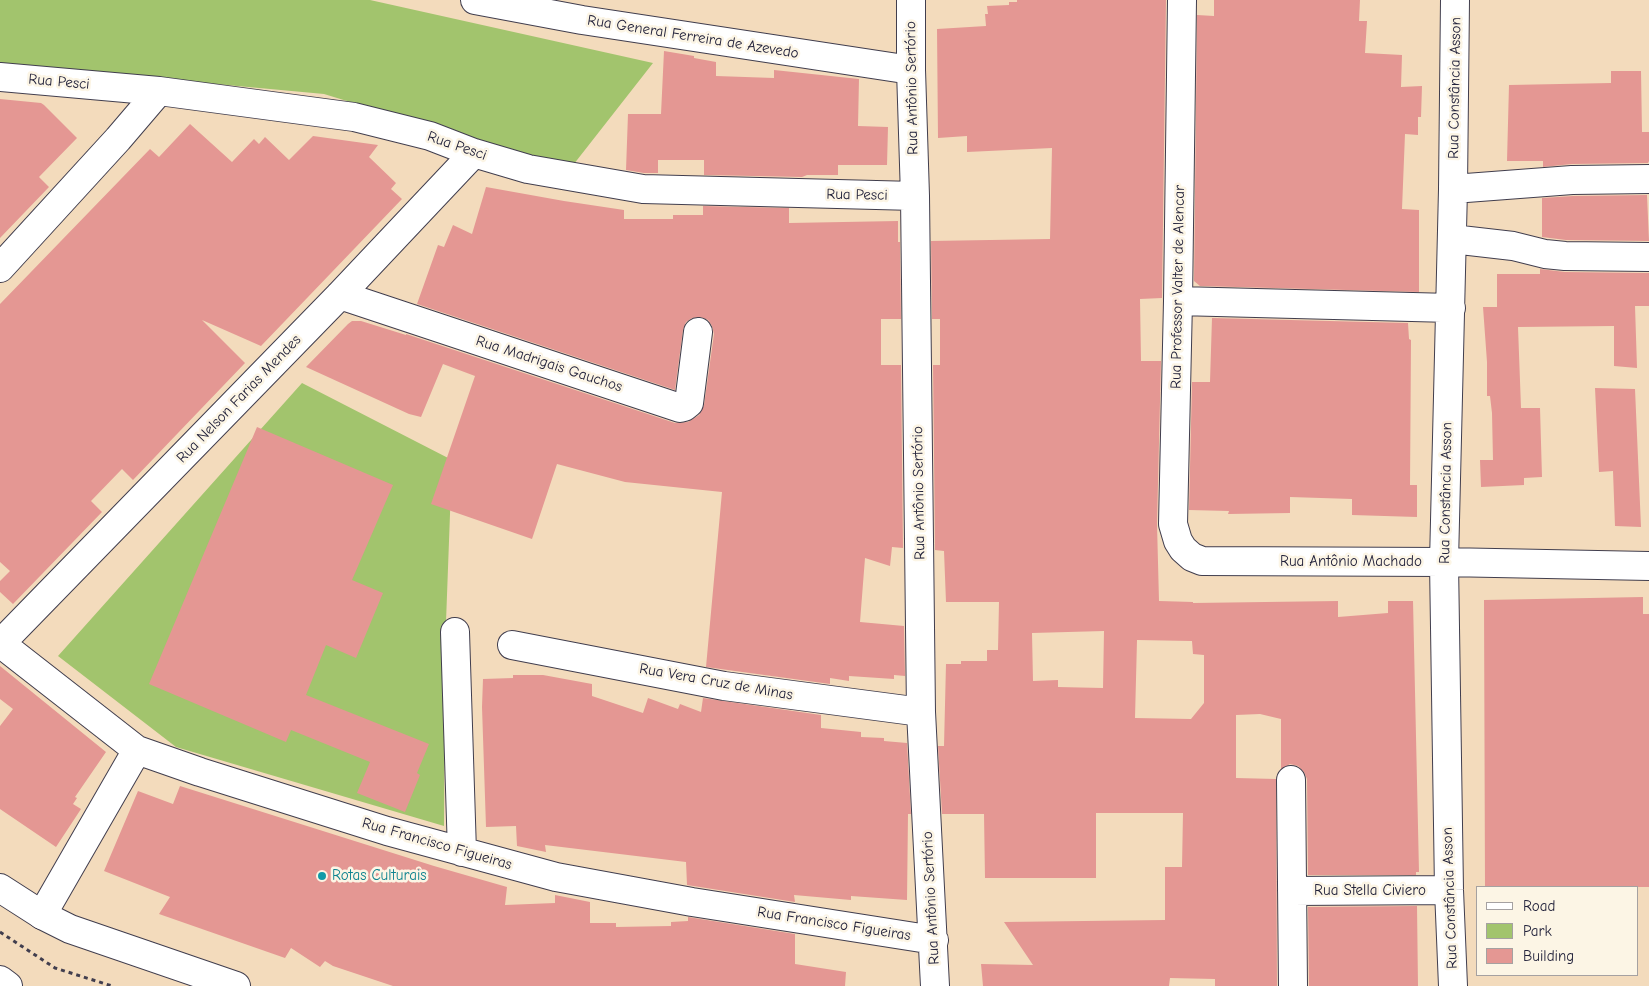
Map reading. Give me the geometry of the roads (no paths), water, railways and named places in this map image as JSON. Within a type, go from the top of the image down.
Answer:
[{"type":"street","name":"Rua General Ferreira de Azevedo","points":[[475,0],[582,20],[911,70]]},
{"type":"street","name":"Rua Antônio Sertório","points":[[911,0],[921,712],[935,986]]},
{"type":"street","name":"Rua Professor Valter de Alencar","points":[[1182,0],[1173,524],[1182,549],[1202,561]]},
{"type":"street","name":"Rua Constância Asson","points":[[1453,986],[1449,890],[1444,562],[1451,308],[1456,0]]},
{"type":"street","name":"Rua Pesci","points":[[0,77],[159,91],[354,117],[430,136],[528,169],[643,189],[915,196]]},
{"type":"street","points":[[0,268],[118,140],[159,91]]},
{"type":"street","name":"Rua Nelson Farias Mendes","points":[[1,643],[340,295],[474,152]]},
{"type":"street","points":[[1453,189],[1572,180],[1649,179]]},
{"type":"street","points":[[1452,239],[1513,246],[1545,254],[1565,256],[1649,258]]},
{"type":"street","name":"Rua Madrigais Gauchos","points":[[340,295],[680,408],[689,403],[698,332]]},
{"type":"street","points":[[1178,301],[1451,308]]},
{"type":"street","name":"Rua Antônio Machado","points":[[1202,561],[1444,562],[1649,566]]},
{"type":"street","points":[[455,632],[462,852]]},
{"type":"street","name":"Rua Francisco Figueiras","points":[[1,643],[137,750],[331,814],[462,852],[566,879],[692,902],[934,940]]},
{"type":"street","name":"Rua Vera Cruz de Minas","points":[[512,645],[724,686],[921,712]]},
{"type":"street","points":[[42,915],[137,750]]},
{"type":"street","name":"Rua Stella Civiero","points":[[1291,780],[1292,986]]},
{"type":"street","points":[[0,888],[42,915],[70,929],[236,986]]},
{"type":"street","name":"Rua Stella Civiero","points":[[1292,891],[1449,890]]},
{"type":"street","points":[[0,980],[8,986]]},
{"type":"place","name":"Rotas Culturais","points":[[322,876]]}]
